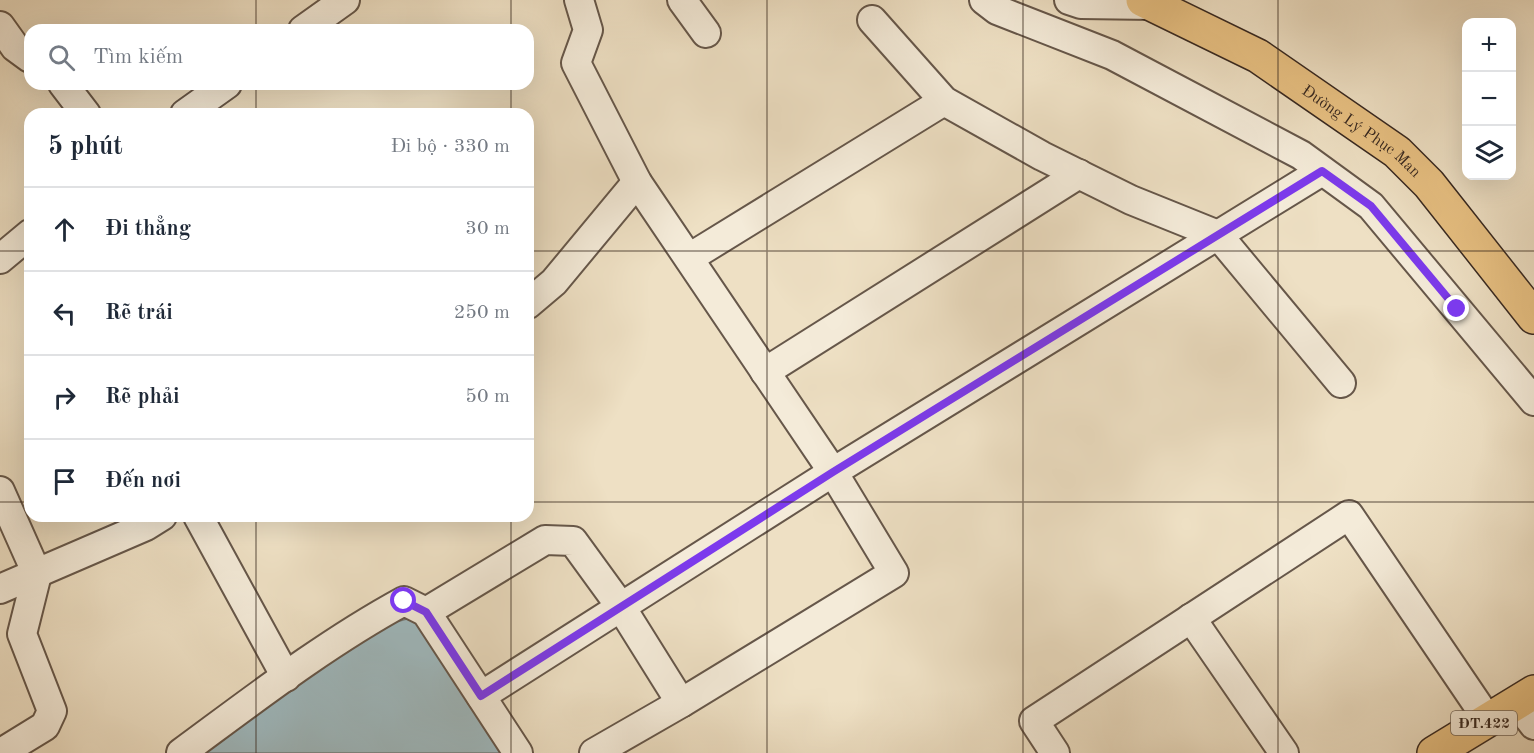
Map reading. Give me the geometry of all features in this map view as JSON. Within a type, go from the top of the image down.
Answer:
[{"type":"main road","name":"Đường Lý Phục Man","points":[[1148,2],[1258,56],[1397,153],[1429,184],[1534,317]]},
{"type":"main road","name":"ĐT.422","points":[[1434,753],[1488,720],[1528,707]]},
{"type":"street","points":[[311,24],[345,0]]},
{"type":"street","points":[[579,0],[588,30],[576,63],[637,182],[833,472],[894,573],[681,703],[594,753]]},
{"type":"street","points":[[682,0],[706,33]]},
{"type":"street","points":[[984,0],[997,10],[1112,55],[1301,155],[1371,206],[1534,401]]},
{"type":"street","points":[[1069,0],[1081,4],[1148,2]]},
{"type":"street","points":[[872,20],[944,101],[1042,156],[1131,200],[1218,235],[1341,383]]},
{"type":"street","points":[[0,26],[15,47],[24,54]]},
{"type":"street","points":[[68,90],[81,108]]},
{"type":"street","points":[[193,108],[219,90]]},
{"type":"street","points":[[688,258],[944,101]]},
{"type":"street","points":[[481,696],[833,472],[1322,171]]},
{"type":"street","points":[[765,372],[1079,174]]},
{"type":"street","points":[[534,299],[554,282],[637,182]]},
{"type":"street","points":[[0,259],[24,239]]},
{"type":"street","points":[[0,491],[37,574],[22,634],[52,711],[45,726],[1,753]]},
{"type":"street","points":[[1055,753],[1034,722],[1349,515],[1488,720]]},
{"type":"street","points":[[0,589],[152,522]]},
{"type":"street","points":[[201,522],[286,677]]},
{"type":"street","points":[[426,612],[545,540],[573,541],[621,607],[681,703]]},
{"type":"street","points":[[181,753],[286,677],[373,618],[404,601],[426,612],[518,753]]},
{"type":"street","points":[[1191,618],[1284,753]]},
{"type":"water","points":[[414,617],[504,753],[195,753],[389,624]]},
{"type":"route","points":[[404,601],[426,612],[481,696],[833,472],[1322,171],[1371,206],[1457,309]]}]
